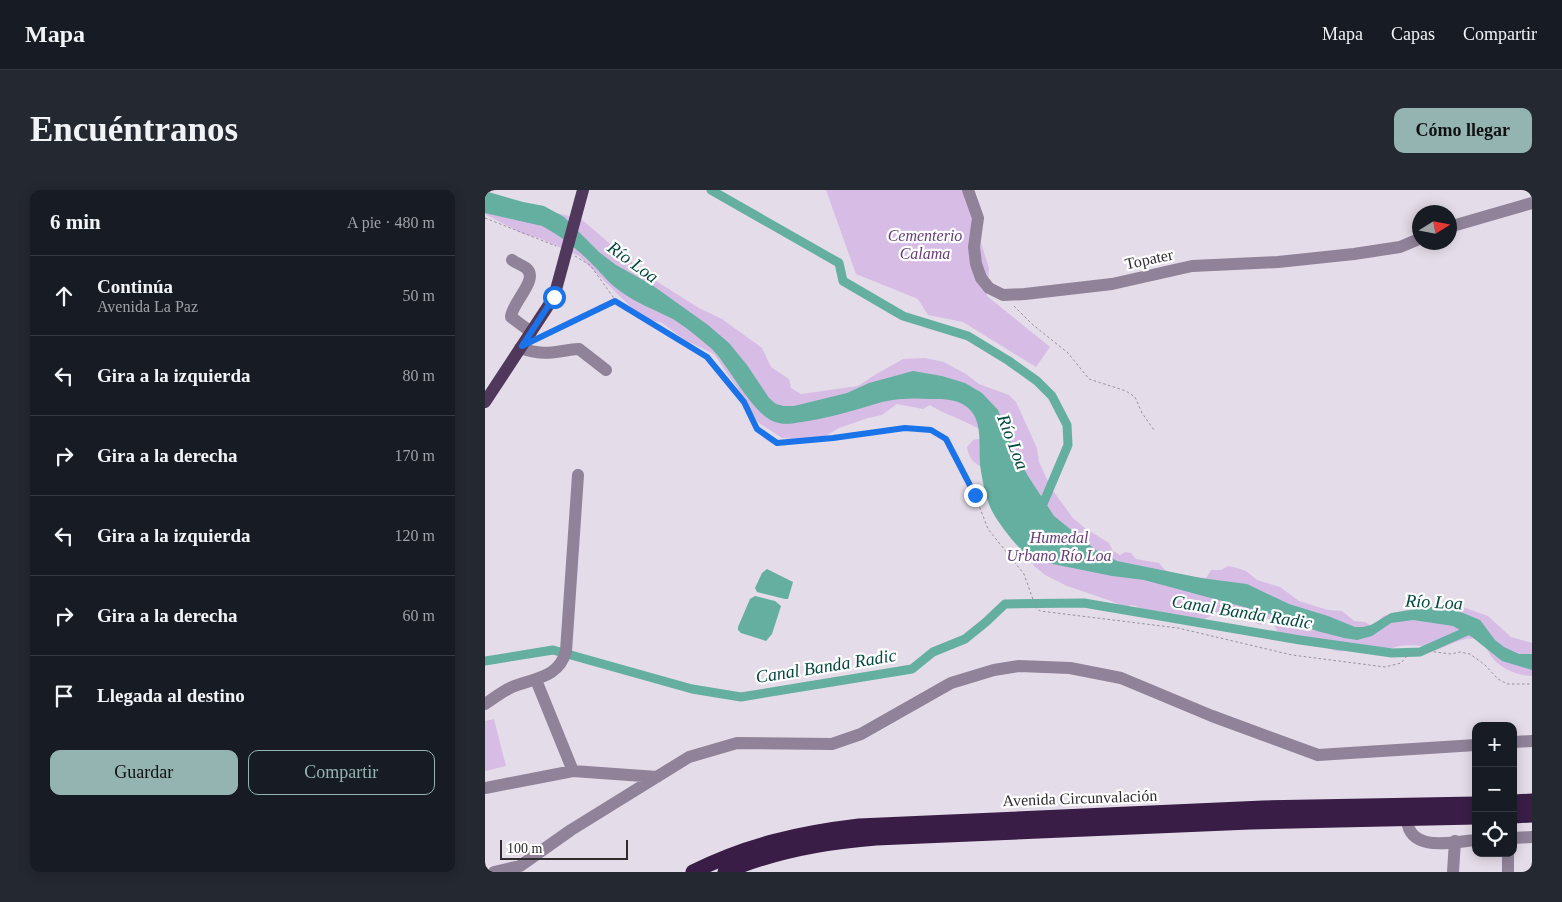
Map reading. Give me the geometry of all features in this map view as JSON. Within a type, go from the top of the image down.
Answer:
[{"type":"highway","points":[[1517,802],[1532,801]]},
{"type":"highway","name":"Avenida Circunvalación","points":[[693,872],[773,840],[812,832],[859,826],[1280,808],[1472,804]]},
{"type":"highway","points":[[1517,816],[1532,815]]},
{"type":"highway","name":"Avenida Circunvalación","points":[[725,872],[763,857],[793,849],[876,838],[1250,822],[1472,818]]},
{"type":"main road","points":[[485,402],[521,348],[535,335],[554,297],[583,191]]},
{"type":"street","points":[[968,190],[978,218],[974,247],[976,264],[981,278],[989,288],[1003,295]]},
{"type":"street","points":[[1457,225],[1532,203]]},
{"type":"street","name":"Topater","points":[[1003,295],[1112,284],[1192,266],[1278,262],[1353,254],[1400,247],[1412,242]]},
{"type":"street","points":[[512,260],[526,267],[530,272],[531,280],[512,310],[511,316],[535,335]]},
{"type":"street","points":[[521,348],[535,353],[547,354],[579,349],[607,370]]},
{"type":"street","points":[[485,704],[512,687],[535,680],[557,669],[564,660],[578,475]]},
{"type":"street","points":[[493,872],[520,866],[571,830],[689,757],[737,743],[832,744],[861,734],[951,683],[994,670],[1019,666],[1070,668],[1121,678],[1211,716],[1318,755],[1472,745]]},
{"type":"street","points":[[535,680],[573,771]]},
{"type":"street","points":[[1517,742],[1532,741]]},
{"type":"street","points":[[485,788],[573,771],[657,777]]},
{"type":"street","points":[[1407,820],[1411,833],[1423,842],[1472,840]]},
{"type":"street","points":[[1517,838],[1532,837]]},
{"type":"street","points":[[1453,872],[1455,842]]},
{"type":"street","points":[[1508,857],[1508,872]]},
{"type":"path","points":[[485,218],[558,247]]},
{"type":"path","points":[[574,256],[590,265],[615,301],[707,357],[744,402],[757,429],[777,443],[833,438],[905,428],[931,430],[946,439],[975,495],[988,529],[1024,574],[1036,608],[1040,610],[1178,628],[1292,655],[1385,667],[1401,663],[1407,656],[1416,653],[1451,654],[1460,652],[1470,654],[1484,664],[1498,679],[1507,684],[1532,684]]},
{"type":"path","points":[[1003,295],[1032,324],[1069,353],[1089,379],[1126,391],[1135,397],[1141,413],[1154,430]]},
{"type":"path","points":[[535,335],[615,301]]},
{"type":"green space","name":"Cementerio Calama","points":[[826,190],[964,190],[989,268],[987,296],[1050,347],[1036,367],[963,322],[928,315],[918,299],[856,274]]},
{"type":"green space","name":"Humedal Urbano Río Loa","points":[[485,195],[581,219],[648,276],[699,308],[722,319],[762,348],[771,367],[789,379],[791,388],[801,394],[858,386],[903,359],[925,358],[944,362],[966,374],[979,384],[1009,395],[1016,402],[1037,448],[1039,462],[1051,488],[1073,518],[1109,543],[1113,551],[1120,555],[1125,552],[1131,553],[1136,559],[1159,563],[1165,570],[1182,576],[1206,578],[1211,570],[1221,570],[1228,566],[1237,568],[1246,571],[1257,580],[1280,587],[1299,601],[1328,610],[1342,611],[1354,621],[1365,622],[1370,625],[1377,623],[1383,616],[1406,610],[1412,612],[1440,604],[1457,605],[1488,616],[1511,637],[1532,643],[1532,676],[1515,673],[1504,668],[1494,660],[1483,643],[1476,639],[1463,640],[1427,652],[1423,646],[1411,645],[1399,646],[1369,654],[1358,651],[1354,647],[1335,651],[1319,645],[1300,643],[1277,631],[1272,620],[1267,618],[1261,625],[1246,617],[1221,611],[1200,621],[1151,615],[1136,606],[1124,607],[1067,586],[1045,575],[1034,566],[996,505],[989,501],[986,469],[973,461],[967,447],[973,440],[988,437],[985,433],[930,405],[923,409],[897,404],[882,415],[839,428],[824,437],[810,440],[782,438],[759,423],[714,354],[685,340],[662,323],[641,317],[579,256],[539,238],[523,234],[485,214]]},
{"type":"green space","points":[[494,719],[506,766],[485,771],[485,721]]},
{"type":"shaded area","points":[[485,191],[544,206],[564,217],[599,252],[616,265],[652,285],[708,325],[729,343],[747,365],[769,398],[776,404],[794,406],[847,393],[869,383],[913,371],[942,376],[965,383],[982,393],[998,410],[1014,451],[1054,516],[1096,550],[1117,561],[1201,578],[1247,584],[1289,604],[1328,616],[1355,627],[1371,625],[1391,613],[1430,607],[1451,608],[1480,620],[1495,640],[1504,647],[1519,654],[1532,654],[1532,670],[1502,661],[1472,637],[1453,626],[1413,620],[1391,623],[1372,636],[1357,640],[1344,638],[1317,631],[1274,615],[1144,580],[1112,576],[1033,560],[1010,537],[995,517],[990,506],[981,471],[978,426],[971,411],[964,405],[944,399],[900,399],[791,424],[770,420],[761,413],[743,392],[712,349],[693,333],[673,319],[639,303],[620,291],[577,250],[549,230],[542,226],[485,213]]},
{"type":"shaded area","points":[[767,569],[793,582],[788,599],[757,592],[755,588],[762,573]]},
{"type":"shaded area","points":[[755,596],[775,601],[781,606],[772,634],[766,641],[741,633],[738,630],[750,599]]},
{"type":"waterway","points":[[711,190],[839,263],[843,281],[903,316],[968,336],[1037,381],[1052,396],[1067,425],[1068,445],[1040,511]]},
{"type":"waterway","name":"Canal Banda Radic","points":[[485,661],[553,650],[692,689],[741,697],[912,669],[933,652],[965,639],[1005,604],[1084,603],[1300,640],[1392,653],[1420,652],[1474,628]]},
{"type":"route","points":[[554,297],[522,346],[615,301],[707,357],[744,402],[757,429],[777,443],[833,438],[905,428],[931,430],[946,439],[975,495]]},
{"type":"water label","name":"Río Loa","points":[[633,262]]},
{"type":"water label","name":"Río Loa","points":[[1013,442]]},
{"type":"water label","name":"Río Loa","points":[[1434,602]]}]
